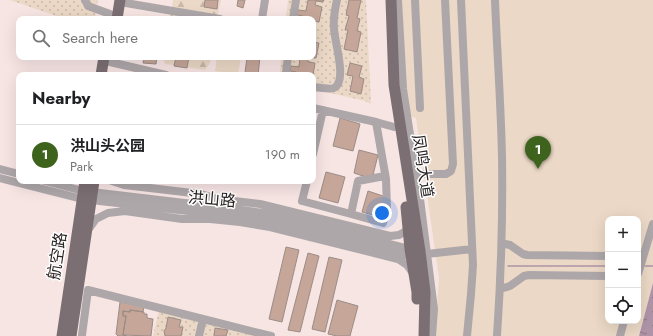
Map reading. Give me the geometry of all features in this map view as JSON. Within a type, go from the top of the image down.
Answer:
[{"type":"main road","points":[[112,16],[118,0]]},
{"type":"main road","name":"凤鸣大道","points":[[384,0],[388,79],[394,128],[408,230],[418,254],[415,276],[417,292],[417,336]]},
{"type":"main road","name":"凤鸣大道","points":[[391,0],[394,85],[418,254],[425,292],[424,336]]},
{"type":"main road","points":[[102,72],[108,60]]},
{"type":"main road","points":[[108,60],[108,72]]},
{"type":"main road","name":"航空路","points":[[75,335],[86,232],[88,191]]},
{"type":"main road","name":"航空路","points":[[75,335],[88,191]]},
{"type":"street","points":[[85,0],[88,6],[110,16]]},
{"type":"street","points":[[118,0],[204,16]]},
{"type":"street","points":[[262,16],[265,0]]},
{"type":"street","points":[[293,16],[296,0]]},
{"type":"street","points":[[316,86],[333,89],[339,83],[341,70],[334,29],[336,0]]},
{"type":"street","points":[[398,0],[402,89],[416,174],[418,254],[434,309],[432,336]]},
{"type":"street","points":[[415,0],[420,108]]},
{"type":"street","points":[[416,174],[446,174],[451,171],[453,164],[445,0]]},
{"type":"street","points":[[461,0],[473,265],[472,294],[467,336]]},
{"type":"street","points":[[495,0],[502,156],[502,243],[497,336]]},
{"type":"street","points":[[112,60],[155,72]]},
{"type":"street","points":[[286,72],[288,60]]},
{"type":"street","points":[[316,109],[376,122],[394,128]]},
{"type":"street","points":[[316,141],[323,110]]},
{"type":"street","points":[[306,184],[302,201],[384,223],[387,209],[385,176],[376,122]]},
{"type":"street","points":[[0,169],[16,173]]},
{"type":"street","points":[[351,214],[358,181],[385,176]]},
{"type":"street","name":"洪山路","points":[[0,178],[16,180]]},
{"type":"street","name":"洪山路","points":[[41,184],[88,191],[206,213],[228,214],[270,220],[418,254]]},
{"type":"street","name":"洪山路","points":[[58,184],[88,191]]},
{"type":"street","points":[[119,184],[124,186],[201,194],[217,199],[260,204],[390,236],[400,235],[408,230]]},
{"type":"street","points":[[86,232],[96,219],[108,213],[125,211],[182,219],[210,219],[240,222],[270,227],[398,259],[407,265],[415,276]]},
{"type":"street","points":[[641,256],[653,224]]},
{"type":"street","points":[[502,243],[510,245],[527,255],[605,256]]},
{"type":"street","points":[[418,254],[472,249]]},
{"type":"street","points":[[500,289],[510,286],[524,276],[530,275],[605,276]]},
{"type":"street","points":[[75,335],[88,290],[202,319],[247,333],[271,336]]},
{"type":"street","points":[[199,336],[202,319]]},
{"type":"street","points":[[620,336],[623,324]]},
{"type":"green space","points":[[10,0],[98,0],[95,16],[56,16]]},
{"type":"green space","points":[[173,0],[221,0],[218,16],[170,16]]},
{"type":"green space","points":[[288,0],[366,0],[371,104],[365,101],[316,90],[316,72],[280,72],[281,60],[316,60],[316,16],[286,16]]},
{"type":"green space","points":[[386,0],[653,0],[653,283],[639,336],[435,336],[439,278],[416,118],[399,113]]},
{"type":"green space","points":[[164,60],[210,60],[205,70],[165,64]]},
{"type":"green space","points":[[217,60],[240,60],[238,72],[215,71]]},
{"type":"green space","points":[[159,310],[261,336],[153,336]]},
{"type":"water","points":[[653,283],[653,336],[639,336]]},
{"type":"building","points":[[205,0],[218,0],[217,9],[204,7]]},
{"type":"building","points":[[238,0],[245,0],[243,8],[237,6]]},
{"type":"building","points":[[308,0],[324,0],[323,2],[316,1],[315,5],[322,7],[319,22],[316,21],[316,16],[297,15],[298,10],[306,11]]},
{"type":"building","points":[[349,0],[361,0],[357,18],[360,19],[357,31],[361,32],[357,52],[344,49],[348,30],[345,30],[349,16],[346,15]]},
{"type":"building","points":[[316,42],[319,43],[316,58]]},
{"type":"building","points":[[144,60],[157,60],[156,64],[143,63]]},
{"type":"building","points":[[175,60],[188,60],[187,68],[174,66]]},
{"type":"building","points":[[247,60],[260,60],[258,72],[245,72]]},
{"type":"building","points":[[300,60],[308,60],[308,62],[315,63],[314,72],[290,71],[291,66],[299,67]]},
{"type":"building","points":[[350,63],[362,66],[359,77],[364,79],[361,94],[350,91],[353,76],[347,75]]},
{"type":"building","points":[[340,118],[360,124],[353,151],[333,146]]},
{"type":"building","points":[[359,150],[378,155],[372,179],[354,173]]},
{"type":"building","points":[[326,172],[345,177],[338,203],[319,198]]},
{"type":"building","points":[[368,191],[386,197],[380,217],[362,212]]},
{"type":"building","points":[[286,247],[299,250],[282,322],[269,319]]},
{"type":"building","points":[[308,253],[319,256],[300,332],[288,330]]},
{"type":"building","points":[[329,257],[342,260],[325,332],[312,329]]},
{"type":"building","points":[[337,300],[358,306],[350,336],[328,334]]},
{"type":"building","points":[[120,302],[144,306],[143,312],[130,310],[130,312],[123,311],[123,316],[126,316],[123,335],[127,336],[118,336],[116,334]]},
{"type":"building","points":[[130,310],[144,312],[144,314],[147,314],[147,318],[153,319],[151,336],[123,335],[126,316],[123,316],[123,311],[130,312]]},
{"type":"building","points":[[168,317],[181,320],[179,327],[183,327],[181,336],[165,336],[164,331]]},
{"type":"building","points":[[215,328],[228,330],[226,336],[214,336]]},
{"type":"waterway","points":[[508,266],[605,266]]},
{"type":"waterway","points":[[645,266],[653,266]]},
{"type":"place","name":"洪山头公园","points":[[538,169]]}]
